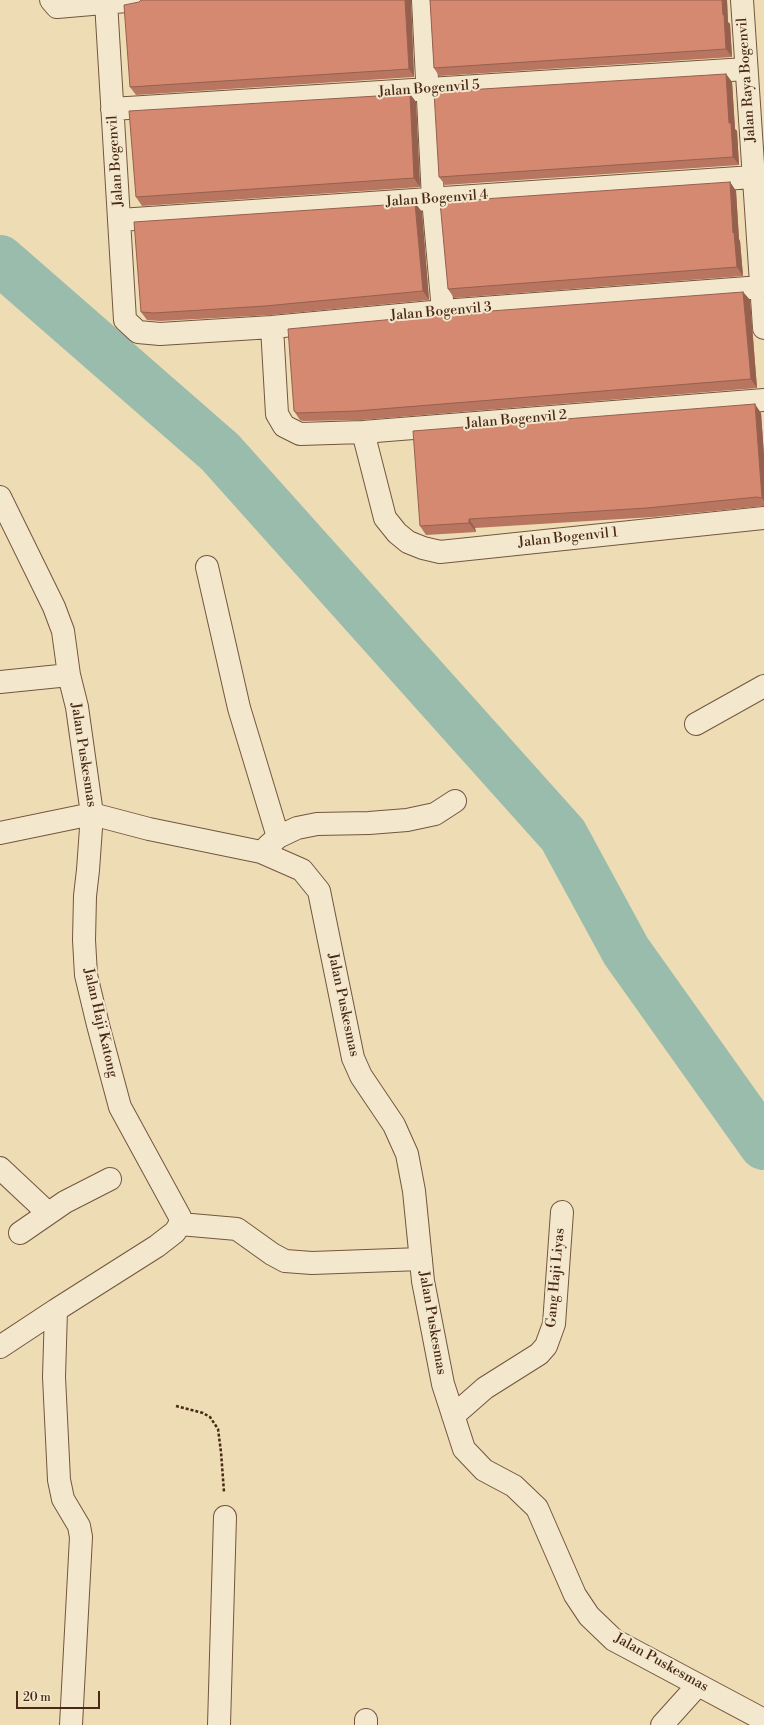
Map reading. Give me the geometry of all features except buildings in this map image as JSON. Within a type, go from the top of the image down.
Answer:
[{"type":"street","points":[[51,0],[57,6],[138,0]]},
{"type":"street","points":[[423,0],[433,199],[443,311]]},
{"type":"street","name":"Jalan Raya Bogenvil","points":[[742,0],[764,328]]},
{"type":"street","name":"Jalan Bogenvil","points":[[106,2],[125,320]]},
{"type":"street","name":"Jalan Bogenvil 5","points":[[112,109],[746,70]]},
{"type":"street","name":"Jalan Bogenvil 4","points":[[120,220],[753,177]]},
{"type":"street","name":"Jalan Bogenvil 3","points":[[125,320],[138,332],[160,334],[272,327],[443,311],[761,287]]},
{"type":"street","name":"Jalan Bogenvil 2","points":[[272,327],[277,414],[284,426],[300,434],[363,432],[764,400]]},
{"type":"street","name":"Jalan Bogenvil 1","points":[[363,432],[385,518],[397,533],[408,542],[423,548],[440,552],[764,518]]},
{"type":"street","name":"Jalan Puskesmas","points":[[0,497],[54,607],[63,631],[69,675],[77,707],[92,814],[261,852],[302,870],[318,891],[353,1058],[365,1082],[394,1125],[407,1154],[414,1191],[423,1281],[443,1384],[464,1449],[484,1470],[514,1486],[537,1508],[575,1595],[590,1616],[614,1640],[764,1720]]},
{"type":"street","points":[[207,567],[239,708],[278,837]]},
{"type":"street","points":[[0,682],[69,675]]},
{"type":"street","points":[[696,724],[764,686]]},
{"type":"street","points":[[261,852],[278,837],[297,828],[317,824],[370,824],[407,820],[435,814],[455,801]]},
{"type":"street","points":[[0,833],[92,814]]},
{"type":"street","name":"Jalan Haji Katong","points":[[92,814],[85,896],[84,940],[86,975],[120,1107],[180,1221]]},
{"type":"street","points":[[0,1168],[48,1213]]},
{"type":"street","points":[[20,1233],[65,1202],[110,1179]]},
{"type":"street","name":"Gang Haji Liyas","points":[[453,1416],[485,1388],[539,1354],[546,1346],[554,1324],[562,1212]]},
{"type":"street","points":[[0,1347],[157,1246],[175,1232],[180,1221],[236,1229],[272,1254],[285,1261],[312,1263],[421,1260]]},
{"type":"street","points":[[56,1310],[54,1378],[59,1480],[63,1499],[79,1526],[81,1537],[71,1725]]},
{"type":"street","points":[[219,1725],[225,1517]]},
{"type":"street","points":[[662,1725],[698,1685]]},
{"type":"path","points":[[176,1406],[203,1413],[210,1417],[218,1429],[222,1459],[225,1517]]},
{"type":"waterway","points":[[0,260],[220,452],[563,835],[626,951],[764,1145]]}]
